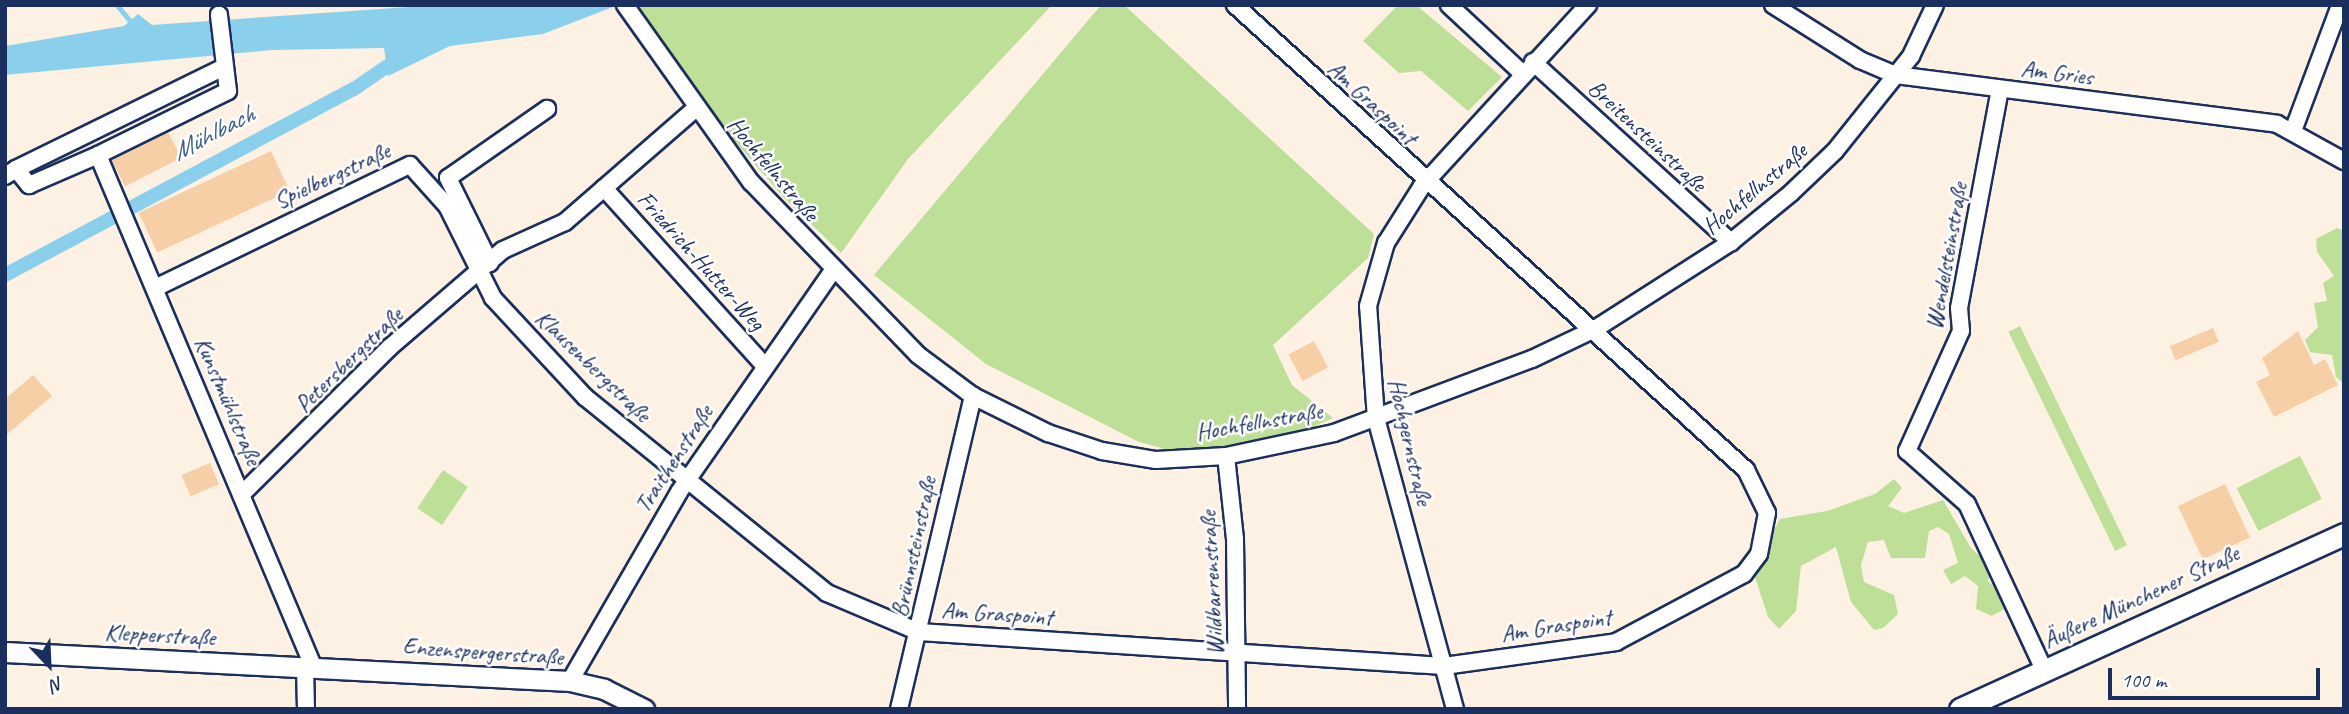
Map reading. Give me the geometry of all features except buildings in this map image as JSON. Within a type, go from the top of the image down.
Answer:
[{"type":"main road","name":"Äußere Münchener Straße","points":[[1960,709],[2344,534]]},
{"type":"street","name":"Am Graspoint","points":[[686,481],[827,593],[919,632],[1444,666],[1616,642],[1711,595],[1744,574],[1759,554],[1767,513],[1746,470],[1595,329],[1235,5]]},
{"type":"street","name":"Breitensteinstraße","points":[[1449,5],[1527,67],[1731,242]]},
{"type":"street","name":"Hochgernstraße","points":[[1455,709],[1376,418],[1368,306],[1386,243],[1427,180],[1527,67],[1588,5]]},
{"type":"street","name":"Am Gries","points":[[1773,5],[1838,47],[1896,75],[2231,116],[2293,131],[2344,161]]},
{"type":"street","name":"Hochfellnstraße","points":[[626,7],[695,109],[832,272],[918,355],[973,396],[1048,433],[1102,451],[1156,460],[1226,456],[1376,418],[1595,329],[1731,242],[1835,151],[1896,75],[1935,5]]},
{"type":"street","points":[[2293,131],[2337,34],[2340,5]]},
{"type":"street","points":[[219,15],[228,91],[29,186],[11,173],[223,63]]},
{"type":"street","name":"Wendelsteinstraße","points":[[2000,89],[1959,308],[1961,331],[1907,450],[1967,504],[2044,670]]},
{"type":"street","points":[[484,269],[449,178],[547,109]]},
{"type":"street","name":"Petersbergstraße","points":[[243,493],[389,348],[503,250],[565,222],[695,109]]},
{"type":"street","name":"Kunstmühlstraße","points":[[98,155],[131,224],[155,288],[243,493],[309,666]]},
{"type":"street","name":"Spielbergstraße","points":[[155,288],[410,165],[447,206],[484,269]]},
{"type":"street","name":"Friedrich-Hutter-Weg","points":[[604,188],[763,364]]},
{"type":"street","name":"Klausenbergstraße","points":[[484,269],[548,362],[686,481]]},
{"type":"street","name":"Traithenstraße","points":[[570,681],[686,481],[763,364],[832,272]]},
{"type":"street","name":"Brünnsteinstraße","points":[[899,709],[973,396]]},
{"type":"street","name":"Wildbarrenstraße","points":[[1226,456],[1238,653],[1237,709]]},
{"type":"street","name":"Klepperstraße","points":[[5,652],[309,666]]},
{"type":"street","points":[[306,709],[309,666]]},
{"type":"street","name":"Enzenspergerstraße","points":[[309,666],[570,681],[604,688],[644,709]]},
{"type":"green space","points":[[1052,5],[908,159],[841,253],[783,197],[690,89],[635,6]]},
{"type":"green space","points":[[1101,5],[1124,5],[1374,234],[1368,258],[1273,345],[1292,385],[1333,418],[1306,430],[1188,455],[1139,442],[986,364],[874,275]]},
{"type":"green space","points":[[1398,5],[1416,5],[1502,77],[1468,111],[1421,71],[1399,73],[1363,41]]},
{"type":"green space","points":[[2337,228],[2344,231],[2344,384],[2336,377],[2332,355],[2310,352],[2305,340],[2318,327],[2314,303],[2327,301],[2323,283],[2334,276],[2317,252],[2316,239]]},
{"type":"green space","points":[[2020,326],[2127,545],[2115,551],[2008,332]]},
{"type":"green space","points":[[2300,456],[2322,499],[2259,531],[2237,488]]},
{"type":"green space","points":[[443,470],[468,487],[442,525],[417,508]]},
{"type":"green space","points":[[1894,479],[1902,488],[1888,506],[1904,513],[1943,500],[1971,548],[1991,566],[1988,581],[2002,592],[2004,609],[1992,616],[1976,609],[1978,586],[1965,576],[1951,584],[1943,570],[1958,563],[1949,534],[1938,527],[1929,531],[1925,558],[1891,558],[1884,540],[1868,542],[1861,565],[1864,582],[1894,595],[1898,614],[1883,628],[1874,630],[1851,602],[1836,547],[1801,566],[1796,611],[1779,629],[1768,617],[1753,571],[1780,519],[1827,511],[1875,494]]},
{"type":"water","points":[[438,5],[618,5],[543,34],[450,46],[388,76],[384,48],[272,50],[5,75],[5,46],[124,26],[138,14],[152,25]]},
{"type":"waterway","points":[[117,5],[134,25]]},
{"type":"waterway","name":"Mühlbach","points":[[5,275],[354,89],[402,56]]}]
